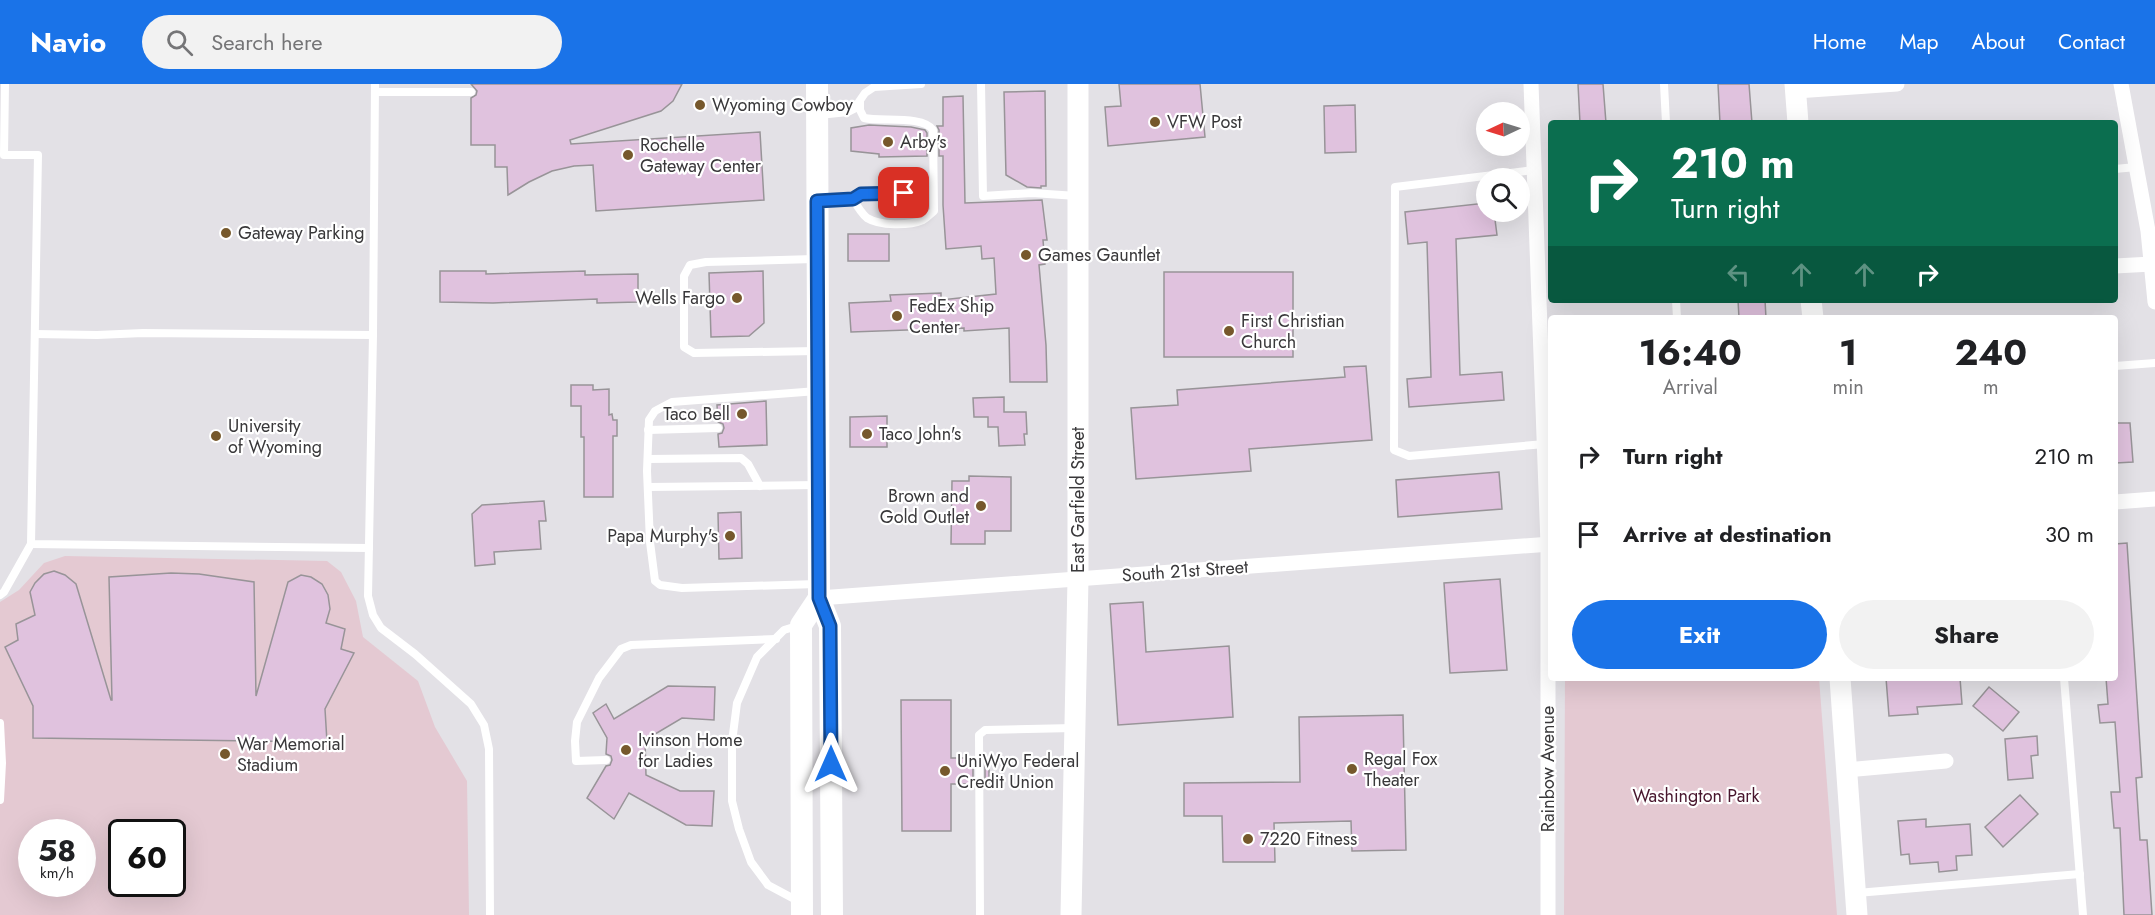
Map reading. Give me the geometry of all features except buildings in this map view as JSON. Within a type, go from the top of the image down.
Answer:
[{"type":"main road","points":[[817,84],[819,591],[830,626],[832,915]]},
{"type":"main road","points":[[802,909],[801,625],[819,591]]},
{"type":"street","name":"East Garfield Street","points":[[1071,915],[1078,579],[1078,84]]},
{"type":"street","name":"Rainbow Avenue","points":[[1531,84],[1548,504]]},
{"type":"street","points":[[1798,120],[1796,88],[1897,84]]},
{"type":"street","points":[[2121,84],[2148,231],[2155,302]]},
{"type":"street","points":[[2118,266],[2152,264]]},
{"type":"street","points":[[2118,502],[2155,499]]},
{"type":"street","name":"South 21st Street","points":[[819,591],[1078,579],[1548,544]]},
{"type":"street","name":"Rainbow Avenue","points":[[1548,915],[1549,681]]},
{"type":"street","points":[[1840,681],[1857,915]]},
{"type":"street","points":[[1846,770],[1946,761]]},
{"type":"lane","points":[[0,594],[4,592],[31,544],[38,155],[4,155],[5,84]]},
{"type":"lane","points":[[817,115],[848,112],[860,102],[865,93],[874,87],[921,84]]},
{"type":"lane","points":[[981,84],[983,196],[1032,193],[1078,196]]},
{"type":"lane","points":[[1664,84],[1666,120]]},
{"type":"lane","points":[[471,92],[375,88],[368,596],[373,615],[381,628],[415,654],[471,704],[484,725],[489,749],[490,915]]},
{"type":"lane","points":[[853,199],[861,213],[870,220],[887,223],[915,223],[934,211],[933,130],[930,125],[920,121],[876,121],[864,118],[860,110],[860,102]]},
{"type":"lane","points":[[2118,169],[2136,167]]},
{"type":"lane","points":[[1534,170],[1395,187],[1394,450],[1409,456],[1545,444]]},
{"type":"lane","points":[[817,201],[853,199],[861,194],[925,193]]},
{"type":"lane","points":[[817,259],[706,262],[690,265],[684,276],[684,347],[694,353],[818,351]]},
{"type":"lane","points":[[35,334],[373,335]]},
{"type":"lane","points":[[2118,366],[2155,363]]},
{"type":"lane","points":[[818,391],[672,402],[655,411],[649,420],[648,429],[648,488],[650,542],[655,581],[660,585],[682,588],[819,591]]},
{"type":"lane","points":[[648,429],[718,428]]},
{"type":"lane","points":[[648,459],[741,458],[748,464],[760,486]]},
{"type":"lane","points":[[648,488],[818,484]]},
{"type":"lane","points":[[31,544],[369,548]]},
{"type":"lane","points":[[801,625],[784,630],[757,657],[737,703],[732,742],[732,801],[739,830],[751,861],[768,885],[802,909]]},
{"type":"lane","points":[[606,760],[576,761],[577,722],[600,678],[621,649],[631,645],[776,639]]},
{"type":"lane","points":[[2064,681],[2083,915]]},
{"type":"lane","points":[[0,723],[2,763],[0,800]]},
{"type":"lane","points":[[980,915],[979,735],[985,729],[1075,728]]},
{"type":"lane","points":[[1856,893],[2080,874]]},
{"type":"green space","name":"War Memorial Stadium","points":[[65,556],[327,561],[341,572],[356,601],[363,637],[418,681],[435,727],[467,781],[469,915],[0,915],[0,602],[19,590],[44,563]]},
{"type":"green space","name":"Washington Park","points":[[1565,681],[1819,681],[1837,915],[1564,915]]},
{"type":"place","name":"Wyoming Cowboy","points":[[700,105]]},
{"type":"place","name":"VFW Post","points":[[1155,122]]},
{"type":"place","name":"Arby's","points":[[888,142]]},
{"type":"place","name":"Rochelle Gateway Center","points":[[628,155]]},
{"type":"place","name":"Gateway Parking","points":[[226,233]]},
{"type":"place","name":"Games Gauntlet","points":[[1026,255]]},
{"type":"place","name":"Wells Fargo","points":[[737,298]]},
{"type":"place","name":"FedEx Ship Center","points":[[897,316]]},
{"type":"place","name":"First Christian Church","points":[[1229,331]]},
{"type":"place","name":"Taco Bell","points":[[742,414]]},
{"type":"place","name":"Taco John's","points":[[867,434]]},
{"type":"place","name":"University of Wyoming","points":[[216,436]]},
{"type":"place","name":"Brown and Gold Outlet","points":[[981,506]]},
{"type":"place","name":"Papa Murphy's","points":[[730,536]]},
{"type":"place","name":"Ivinson Home for Ladies","points":[[626,750]]},
{"type":"place","name":"War Memorial Stadium","points":[[225,754]]},
{"type":"place","name":"Regal Fox Theater","points":[[1352,769]]},
{"type":"place","name":"UniWyo Federal Credit Union","points":[[945,771]]},
{"type":"place","name":"7220 Fitness","points":[[1248,839]]},
{"type":"route","points":[[831,764],[830,626],[819,598],[817,201],[853,199],[861,194],[904,193]]}]
